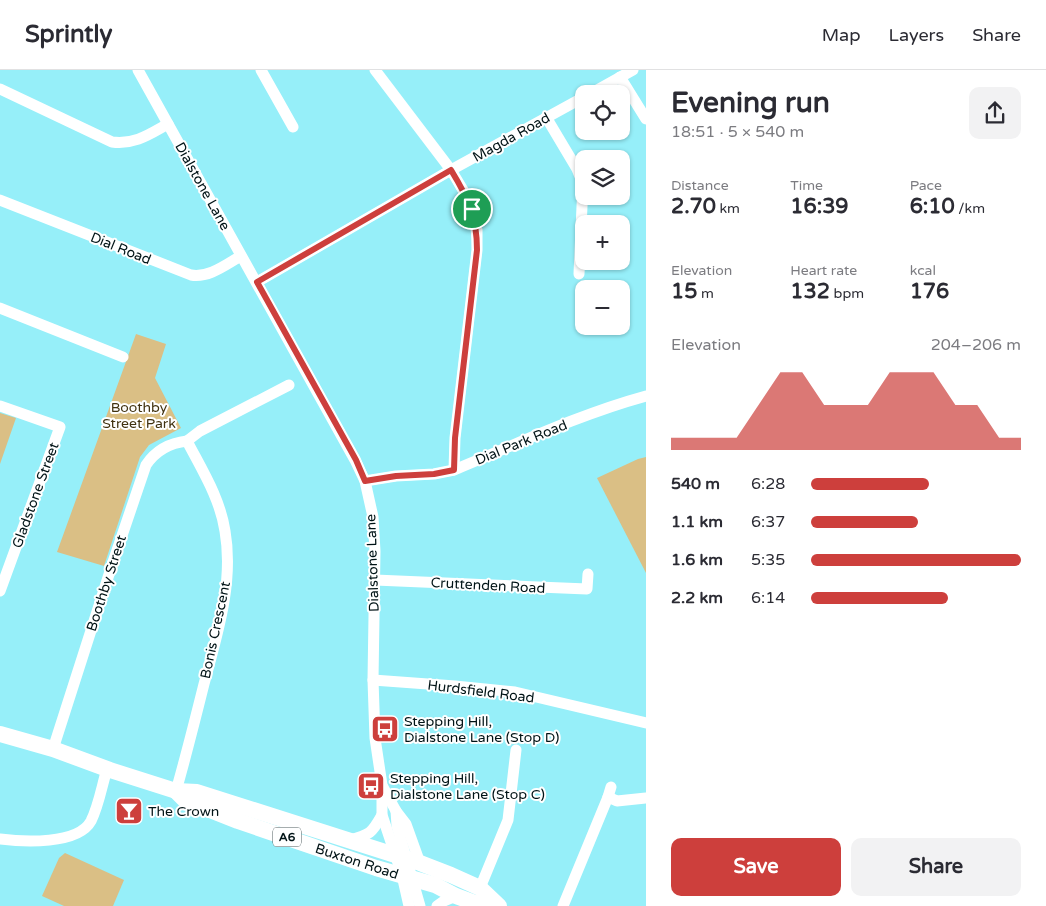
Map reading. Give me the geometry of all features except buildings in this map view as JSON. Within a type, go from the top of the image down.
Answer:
[{"type":"highway","name":"Buxton Road","points":[[0,734],[53,749],[176,791],[197,792],[408,859],[480,888],[499,906]]},
{"type":"highway","name":"Buxton Road","points":[[176,791],[185,800],[238,821],[435,885],[456,896],[483,906]]},
{"type":"street","name":"Dialstone Lane","points":[[140,70],[241,256],[356,460],[365,481],[373,517],[375,738],[382,785],[382,815],[408,859]]},
{"type":"street","points":[[261,70],[293,127]]},
{"type":"street","points":[[375,70],[451,170],[472,209],[477,230],[477,250],[455,438],[454,470]]},
{"type":"street","points":[[606,85],[633,70]]},
{"type":"street","points":[[620,77],[646,119]]},
{"type":"street","points":[[0,89],[112,142],[134,142],[168,124]]},
{"type":"street","name":"Magda Road","points":[[257,282],[451,170],[575,102]]},
{"type":"street","points":[[546,117],[577,169],[583,184],[579,274]]},
{"type":"street","name":"Dial Road","points":[[0,200],[191,275],[200,277],[207,275],[241,256]]},
{"type":"street","points":[[0,308],[123,357]]},
{"type":"street","points":[[187,441],[200,431],[289,386]]},
{"type":"street","name":"Dial Park Road","points":[[365,481],[396,476],[434,474],[454,470],[578,419],[646,396]]},
{"type":"street","name":"Gladstone Street","points":[[0,406],[60,426],[0,591]]},
{"type":"street","name":"Boothby Street","points":[[53,749],[146,465],[159,450],[187,441]]},
{"type":"street","name":"Bonis Crescent","points":[[176,791],[214,645],[225,595],[228,562],[225,531],[214,493],[187,441]]},
{"type":"street","name":"Cruttenden Road","points":[[374,580],[587,589],[588,574]]},
{"type":"street","name":"Hurdsfield Road","points":[[374,680],[515,692],[646,723]]},
{"type":"street","points":[[480,888],[508,820],[516,750]]},
{"type":"street","points":[[0,839],[15,841],[45,840],[66,837],[80,832],[90,822],[107,769]]},
{"type":"street","name":"Dialstone Lane","points":[[382,785],[396,810],[398,826],[408,859]]},
{"type":"street","points":[[563,906],[609,792],[618,801],[646,798]]},
{"type":"street","points":[[349,840],[374,830],[382,815]]},
{"type":"street","points":[[408,859],[409,906]]},
{"type":"street","points":[[407,877],[420,906]]},
{"type":"street","points":[[437,906],[456,896]]},
{"type":"green space","name":"Boothby Street Park","points":[[136,334],[166,344],[155,378],[181,428],[149,445],[140,457],[104,566],[57,552]]},
{"type":"green space","points":[[0,413],[16,418],[0,464]]},
{"type":"green space","points":[[646,457],[646,573],[597,478]]},
{"type":"green space","points":[[65,853],[124,880],[113,906],[64,906],[42,896],[59,858]]},
{"type":"place","name":"Stepping Hill, Dialstone Lane (Stop D)","points":[[385,729]]},
{"type":"place","name":"Stepping Hill, Dialstone Lane (Stop C)","points":[[371,786]]},
{"type":"place","name":"The Crown","points":[[129,811]]},
{"type":"route","points":[[451,170],[472,209],[477,230],[477,250],[455,438],[454,470],[434,474],[396,476],[365,481],[356,460],[257,282],[451,170]]}]
